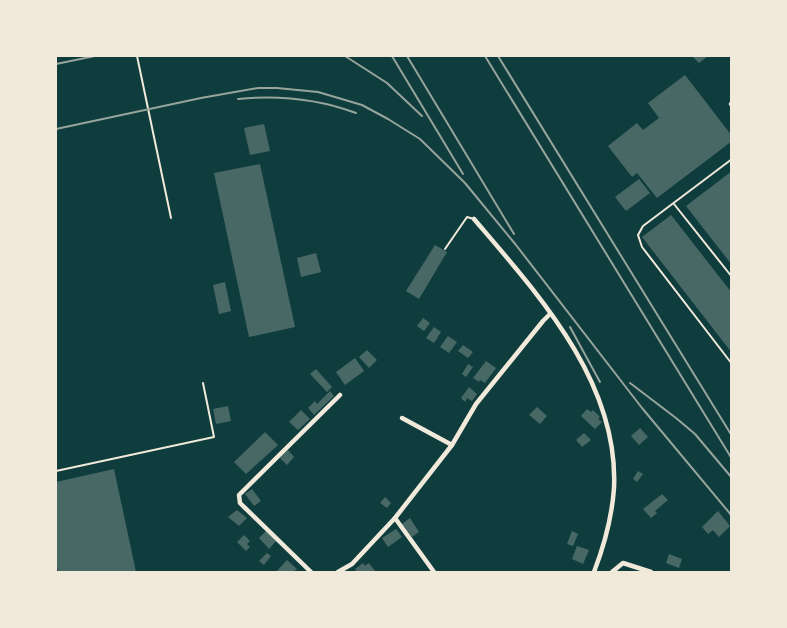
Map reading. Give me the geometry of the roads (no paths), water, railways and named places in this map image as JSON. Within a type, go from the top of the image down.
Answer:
[{"type":"street","points":[[474,219],[550,315],[577,354],[603,411],[614,472],[612,501],[604,542],[594,573]]},
{"type":"street","points":[[338,573],[352,564],[395,518],[452,446],[476,404],[550,315]]},
{"type":"street","points":[[311,573],[240,503],[239,495],[340,395]]},
{"type":"street","points":[[402,418],[452,446]]},
{"type":"street","points":[[395,518],[434,573]]},
{"type":"street","points":[[612,573],[624,563],[651,573]]},
{"type":"lane","points":[[137,56],[171,218]]},
{"type":"lane","points":[[732,159],[638,232],[639,243],[732,364]]},
{"type":"lane","points":[[673,203],[732,277]]},
{"type":"lane","points":[[445,249],[467,217],[474,219]]},
{"type":"lane","points":[[56,471],[214,437],[203,383]]},
{"type":"railway","points":[[56,64],[95,56]]},
{"type":"railway","points":[[345,56],[387,83],[422,116]]},
{"type":"railway","points":[[392,56],[463,174]]},
{"type":"railway","points":[[407,56],[514,234]]},
{"type":"railway","points":[[485,56],[732,459]]},
{"type":"railway","points":[[498,56],[732,436]]},
{"type":"railway","points":[[56,129],[258,88],[318,92],[362,105],[388,119],[420,139],[465,183],[642,408],[732,516]]},
{"type":"railway","points":[[238,99],[298,99],[327,104],[356,113]]},
{"type":"railway","points":[[570,327],[600,382]]},
{"type":"railway","points":[[630,383],[695,434],[732,478]]}]
